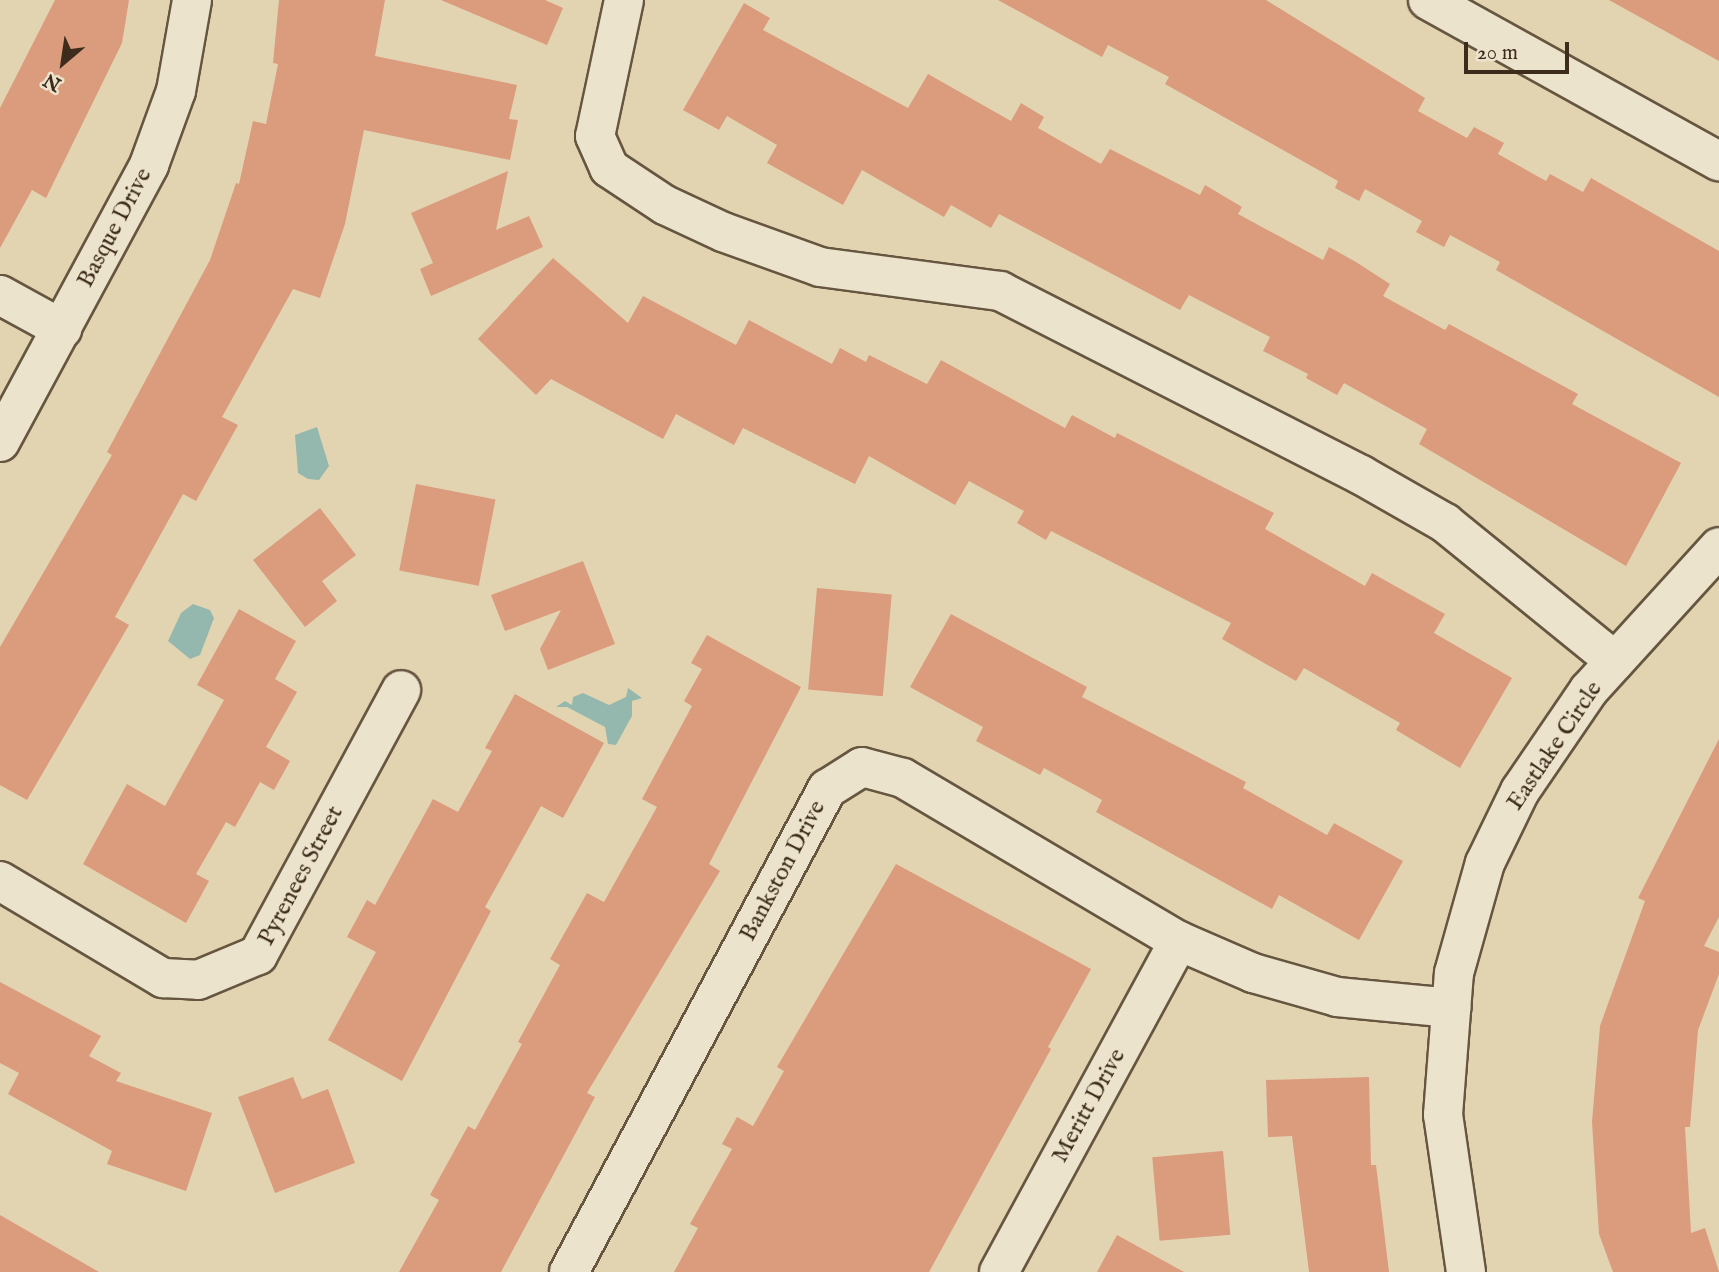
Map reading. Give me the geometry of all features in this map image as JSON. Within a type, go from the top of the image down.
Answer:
[{"type":"street","name":"Basque Drive","points":[[0,442],[149,165],[176,91],[192,0]]},
{"type":"street","points":[[624,0],[595,136],[609,167],[620,175],[665,205],[723,232],[820,267],[1000,291],[1338,463],[1445,523],[1615,661]]},
{"type":"street","points":[[1428,0],[1719,161]]},
{"type":"street","points":[[0,295],[62,329]]},
{"type":"street","name":"Eastlake Circle","points":[[1466,1272],[1443,1115],[1454,973],[1485,863],[1520,791],[1589,690],[1719,547]]},
{"type":"street","name":"Pyrenees Street","points":[[0,881],[163,978],[198,980],[258,955],[401,690]]},
{"type":"street","name":"Bankston Drive","points":[[569,1272],[827,789],[862,767],[903,778],[1179,941],[1253,973],[1337,996],[1451,1008]]},
{"type":"street","name":"Meritt Drive","points":[[999,1272],[1179,941]]},
{"type":"water","points":[[317,427],[329,466],[319,480],[308,479],[298,473],[295,435]]},
{"type":"water","points":[[193,604],[210,610],[214,618],[200,655],[190,659],[168,641],[181,613]]},
{"type":"water","points":[[628,688],[642,698],[632,701],[632,716],[616,745],[608,744],[605,727],[567,707],[556,707],[565,701],[572,705],[573,697],[583,693],[609,705],[626,697]]},
{"type":"building","points":[[55,0],[129,0],[122,43],[46,198],[32,190],[0,248],[0,108]]},
{"type":"building","points":[[279,0],[385,0],[375,56],[517,85],[509,119],[518,120],[510,160],[364,130],[345,224],[320,298],[293,289],[222,417],[238,425],[196,501],[183,494],[115,617],[129,625],[27,800],[0,785],[0,647],[112,455],[107,452],[210,260],[236,183],[239,184],[253,121],[266,124],[278,64],[273,63]]},
{"type":"building","points":[[441,0],[545,0],[563,8],[547,45]]},
{"type":"building","points":[[998,0],[1266,0],[1425,98],[1418,111],[1467,138],[1474,127],[1504,143],[1498,154],[1546,181],[1550,174],[1583,192],[1591,178],[1719,251],[1719,397],[1496,270],[1500,262],[1450,235],[1444,247],[1416,232],[1422,221],[1365,189],[1359,201],[1335,188],[1338,181],[1165,84],[1169,77],[1108,45],[1102,57]]},
{"type":"building","points":[[1609,0],[1719,0],[1719,61]]},
{"type":"building","points":[[744,3],[770,18],[763,30],[908,108],[928,74],[1011,121],[1021,103],[1044,117],[1038,128],[1101,164],[1110,149],[1200,195],[1205,185],[1242,207],[1238,214],[1323,260],[1329,247],[1356,262],[1390,284],[1383,296],[1445,330],[1449,324],[1578,394],[1572,404],[1681,463],[1626,566],[1419,444],[1427,429],[1344,383],[1337,395],[1306,378],[1308,374],[1263,351],[1270,337],[1189,295],[1180,310],[999,214],[991,228],[951,205],[944,217],[862,170],[843,205],[767,163],[777,145],[727,116],[719,130],[683,110]]},
{"type":"building","points":[[508,171],[496,230],[529,216],[543,247],[431,296],[420,269],[433,263],[411,213]]},
{"type":"building","points":[[553,258],[628,323],[643,296],[736,345],[749,320],[832,364],[840,348],[866,362],[869,355],[927,384],[941,360],[1065,428],[1072,415],[1115,438],[1117,433],[1274,513],[1265,529],[1365,586],[1372,573],[1445,614],[1434,633],[1512,678],[1460,768],[1396,730],[1400,723],[1304,668],[1296,681],[1222,639],[1231,623],[1051,531],[1046,540],[1017,523],[1024,511],[969,481],[955,505],[869,456],[855,484],[743,428],[734,445],[676,414],[663,439],[551,379],[536,395],[478,339]]},
{"type":"building","points":[[416,484],[496,499],[479,586],[399,570]]},
{"type":"building","points":[[320,508],[356,555],[322,581],[337,601],[305,627],[253,560]]},
{"type":"building","points":[[583,561],[615,644],[548,670],[540,649],[561,610],[505,631],[491,595]]},
{"type":"building","points":[[817,588],[892,595],[883,696],[808,690]]},
{"type":"building","points":[[239,609],[296,641],[275,679],[297,692],[266,747],[290,761],[274,790],[260,782],[235,827],[226,822],[196,874],[209,881],[186,923],[83,864],[127,784],[165,806],[224,700],[197,685]]},
{"type":"building","points":[[951,614],[1087,687],[1082,697],[1246,782],[1243,788],[1327,835],[1334,823],[1403,861],[1359,940],[1279,895],[1272,909],[1096,812],[1102,800],[1044,768],[1040,775],[976,741],[983,727],[910,687]]},
{"type":"building","points":[[707,635],[801,687],[709,864],[720,871],[587,1093],[595,1097],[501,1272],[399,1272],[439,1200],[430,1195],[468,1126],[475,1130],[522,1044],[518,1042],[560,965],[550,959],[587,893],[604,902],[657,807],[642,799],[692,706],[684,701],[702,669],[691,663]]},
{"type":"building","points":[[515,694],[604,743],[563,818],[541,806],[485,907],[491,911],[402,1081],[328,1040],[376,952],[347,937],[367,900],[375,905],[433,799],[458,812],[492,751],[485,748]]},
{"type":"building","points":[[1719,739],[1719,917],[1704,946],[1719,952],[1719,974],[1698,1030],[1690,1127],[1685,1127],[1691,1233],[1705,1228],[1719,1272],[1613,1272],[1599,1234],[1592,1122],[1600,1026],[1645,901],[1638,898]]},
{"type":"building","points":[[896,864],[1091,969],[1048,1047],[1051,1049],[929,1272],[674,1272],[698,1228],[690,1224],[732,1149],[722,1144],[737,1117],[753,1126],[784,1071],[777,1067]]},
{"type":"building","points":[[0,982],[101,1036],[89,1056],[121,1073],[116,1081],[212,1113],[186,1191],[107,1164],[112,1151],[8,1094],[19,1073],[0,1063]]},
{"type":"building","points":[[293,1077],[302,1099],[328,1089],[355,1163],[275,1193],[238,1097]]},
{"type":"building","points":[[1369,1077],[1371,1165],[1376,1165],[1389,1272],[1309,1272],[1292,1136],[1268,1137],[1266,1080]]},
{"type":"building","points":[[1223,1151],[1230,1235],[1160,1241],[1152,1157]]},
{"type":"building","points":[[0,1215],[99,1272],[0,1272]]},
{"type":"building","points":[[1117,1235],[1184,1272],[1097,1272]]}]
